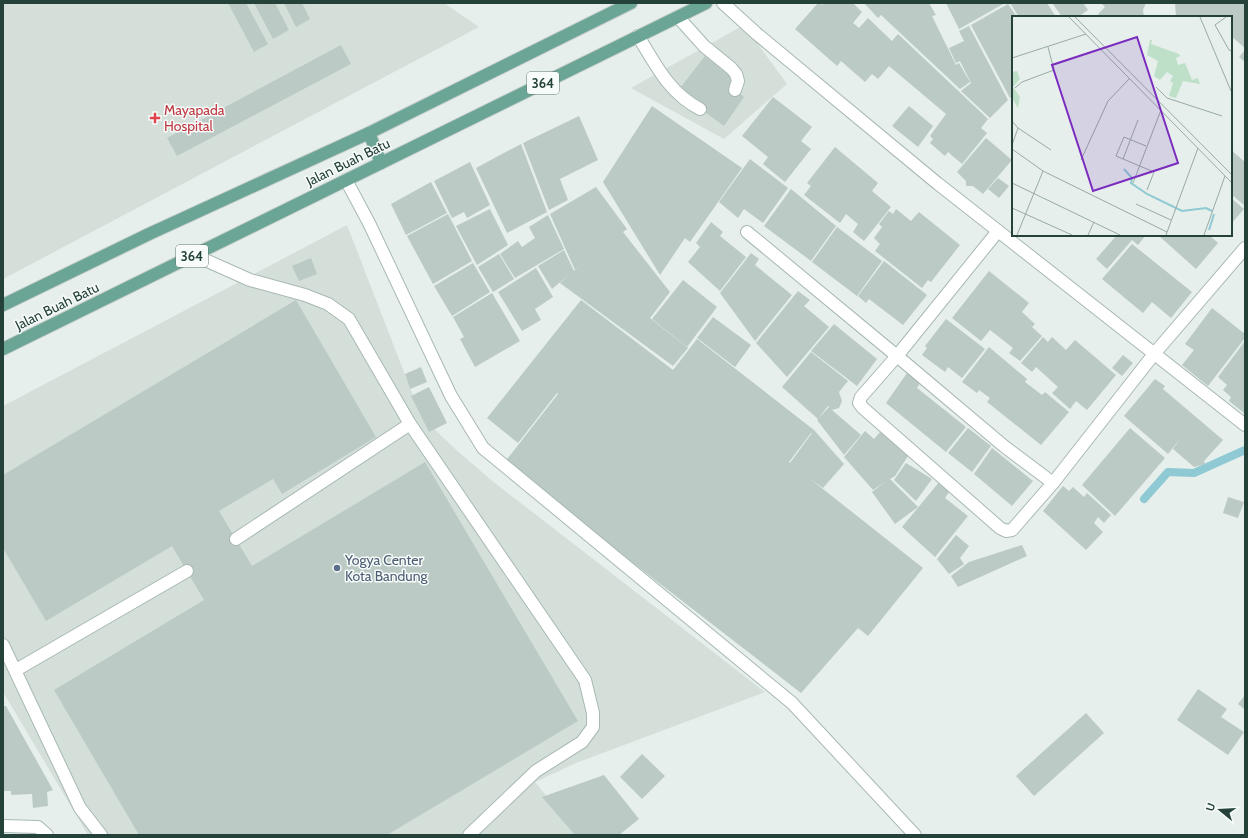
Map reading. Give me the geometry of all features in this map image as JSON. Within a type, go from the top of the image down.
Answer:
[{"type":"main road","name":"Jalan Buah Batu","points":[[3,349],[706,3]]},
{"type":"main road","name":"Jalan Buah Batu","points":[[3,305],[149,234],[369,133],[627,4]]},
{"type":"main road","points":[[369,133],[380,163]]},
{"type":"street","points":[[723,3],[757,34],[937,183],[1245,425]]},
{"type":"street","points":[[678,17],[704,46],[731,68],[736,74],[738,81],[735,90]]},
{"type":"street","points":[[638,36],[668,84],[680,96],[700,109]]},
{"type":"street","points":[[346,180],[451,396],[483,448],[792,703],[915,835]]},
{"type":"street","points":[[998,231],[897,356],[861,397],[860,403],[863,408],[1000,528],[1006,531],[1012,530],[1053,483],[1154,354],[1245,248]]},
{"type":"street","points":[[747,232],[897,356],[1005,448],[1053,483]]},
{"type":"street","points":[[194,255],[250,280],[305,295],[328,304],[349,319],[410,424],[585,680],[593,713],[593,727],[582,742],[536,771],[469,835]]},
{"type":"street","points":[[236,539],[410,424]]},
{"type":"street","points":[[16,670],[187,571]]},
{"type":"street","points":[[3,645],[80,808],[101,835]]},
{"type":"street","points":[[3,826],[38,827],[47,835]]},
{"type":"shaded area","name":"Mayapada Hospital","points":[[3,3],[444,3],[479,27],[3,279]]},
{"type":"shaded area","points":[[744,25],[787,84],[724,139],[631,88]]},
{"type":"shaded area","name":"Yogya Center Kota Bandung","points":[[347,225],[421,416],[453,447],[491,480],[765,692],[576,763],[535,782],[579,835],[88,835],[3,692],[3,406]]},
{"type":"building","points":[[228,3],[246,3],[268,44],[254,52]]},
{"type":"building","points":[[254,3],[275,3],[289,30],[273,39]]},
{"type":"building","points":[[284,3],[302,3],[310,19],[296,27]]},
{"type":"building","points":[[818,3],[822,5],[824,3],[853,3],[862,12],[853,23],[859,28],[868,18],[892,41],[898,34],[988,119],[981,128],[987,133],[962,164],[948,152],[945,156],[930,143],[933,139],[930,136],[946,114],[889,66],[878,79],[872,74],[865,82],[841,61],[837,66],[795,29]]},
{"type":"building","points":[[864,3],[929,3],[936,15],[932,16],[956,65],[959,63],[970,82],[960,89],[881,15],[878,18]]},
{"type":"building","points":[[946,3],[1005,3],[959,29]]},
{"type":"building","points":[[1010,3],[1047,3],[1055,16],[1018,16]]},
{"type":"building","points":[[1083,3],[1088,10],[1079,16],[1061,16],[1053,4]]},
{"type":"building","points":[[1146,3],[1143,10],[1144,16],[1100,16],[1098,14],[1105,7],[1102,4]]},
{"type":"building","points":[[1175,3],[1245,3],[1245,48],[1232,37],[1232,16],[1176,16]]},
{"type":"building","points":[[1008,4],[1016,16],[1012,16],[1012,96],[1010,98],[971,25]]},
{"type":"building","points":[[969,26],[1008,100],[990,118],[961,91],[971,83],[960,61],[956,63],[949,48],[964,41],[959,31]]},
{"type":"building","points":[[341,45],[351,64],[177,156],[167,138]]},
{"type":"building","points":[[1245,50],[1245,62],[1239,57]]},
{"type":"building","points":[[705,56],[736,81],[735,90],[744,97],[724,126],[677,92]]},
{"type":"building","points":[[773,97],[812,127],[801,141],[811,149],[785,182],[763,164],[768,157],[742,136]]},
{"type":"building","points":[[652,106],[742,168],[690,242],[685,238],[660,275],[603,182]]},
{"type":"building","points":[[909,106],[933,126],[918,147],[892,126]]},
{"type":"building","points":[[579,116],[598,160],[560,179],[568,200],[549,210],[523,143]]},
{"type":"building","points":[[986,138],[1012,160],[983,194],[973,186],[966,186],[966,181],[957,172]]},
{"type":"building","points":[[521,144],[547,212],[507,233],[476,168]]},
{"type":"building","points":[[835,147],[878,183],[872,191],[891,207],[864,241],[853,232],[858,224],[846,214],[840,223],[804,195],[811,186],[807,183]]},
{"type":"building","points":[[1232,151],[1245,162],[1245,206],[1232,195]]},
{"type":"building","points":[[750,159],[788,188],[763,223],[744,209],[738,218],[719,202]]},
{"type":"building","points":[[470,162],[490,205],[467,218],[464,212],[452,218],[434,181]]},
{"type":"building","points":[[998,178],[1009,186],[999,198],[988,189]]},
{"type":"building","points":[[431,182],[447,213],[406,235],[391,204]]},
{"type":"building","points":[[596,187],[627,229],[623,232],[670,292],[650,318],[688,348],[673,366],[560,283],[570,274],[552,289],[538,266],[564,250],[574,271],[598,252],[575,270],[550,214]]},
{"type":"building","points":[[791,189],[836,226],[811,261],[764,226]]},
{"type":"building","points":[[1232,199],[1244,209],[1232,223]]},
{"type":"building","points":[[490,209],[508,245],[477,265],[456,226]]},
{"type":"building","points":[[896,209],[911,221],[919,212],[960,245],[931,282],[928,280],[922,288],[875,251],[880,244],[874,238],[882,227],[879,224],[889,211],[893,214]]},
{"type":"building","points":[[448,214],[472,261],[433,284],[407,236]]},
{"type":"building","points":[[548,215],[564,249],[515,278],[500,254],[518,241],[522,247],[535,238],[529,227]]},
{"type":"building","points":[[711,222],[723,232],[720,236],[746,257],[720,291],[688,262],[700,247],[696,243]]},
{"type":"building","points":[[837,227],[882,261],[857,296],[812,262]]},
{"type":"building","points":[[1116,236],[1145,236],[1138,245],[1132,240],[1107,269],[1096,259]]},
{"type":"building","points":[[1159,236],[1210,236],[1218,243],[1196,269]]},
{"type":"building","points":[[1132,244],[1192,292],[1171,318],[1152,302],[1143,313],[1102,279]]},
{"type":"building","points":[[751,253],[759,259],[755,265],[792,295],[755,341],[720,293]]},
{"type":"building","points":[[499,254],[514,279],[493,292],[478,267]]},
{"type":"building","points":[[311,258],[317,274],[299,281],[292,266]]},
{"type":"building","points":[[884,261],[927,295],[903,325],[869,299],[866,303],[858,296]]},
{"type":"building","points":[[473,263],[490,292],[452,316],[434,286]]},
{"type":"building","points":[[536,268],[553,297],[535,309],[541,320],[522,331],[498,292]]},
{"type":"building","points":[[989,271],[1029,303],[1022,312],[1035,324],[1032,327],[1042,336],[1020,361],[1009,353],[1013,348],[990,330],[981,341],[952,318]]},
{"type":"building","points":[[683,280],[717,307],[687,347],[652,319]]},
{"type":"building","points":[[798,291],[810,300],[804,306],[829,327],[787,377],[756,343]]},
{"type":"building","points":[[492,293],[520,341],[475,367],[460,339],[464,337],[453,317]]},
{"type":"building","name":"Yogya Center Kota Bandung","points":[[296,300],[376,437],[282,494],[273,479],[219,511],[252,566],[425,462],[578,721],[387,835],[139,835],[54,690],[204,600],[172,546],[46,621],[3,548],[3,475]]},
{"type":"building","points":[[581,300],[673,370],[697,339],[814,430],[844,464],[823,488],[809,478],[923,568],[868,636],[858,628],[801,693],[504,463],[558,394],[557,393],[518,443],[487,418]],"holes":[[[812,433],[790,463],[789,462]]]},
{"type":"building","points":[[1212,308],[1245,334],[1245,338],[1208,386],[1182,365],[1194,350],[1185,344]]},
{"type":"building","points":[[713,317],[751,345],[735,367],[697,338]]},
{"type":"building","points":[[946,319],[985,349],[962,378],[948,367],[945,372],[922,355],[927,348],[925,346]]},
{"type":"building","points":[[834,324],[877,359],[857,386],[811,351]]},
{"type":"building","points":[[1043,337],[1048,342],[1052,337],[1066,350],[1075,340],[1116,375],[1087,410],[1076,401],[1070,409],[1052,393],[1058,387],[1036,367],[1032,372],[1021,363]]},
{"type":"building","points":[[1245,341],[1244,413],[1229,401],[1231,397],[1223,390],[1227,385],[1218,377]]},
{"type":"building","points":[[989,347],[1027,379],[1025,382],[1042,395],[1045,392],[1069,412],[1041,445],[987,402],[990,398],[979,390],[977,393],[962,382]]},
{"type":"building","points":[[811,352],[848,381],[839,392],[842,401],[839,408],[832,410],[861,435],[844,455],[817,420],[818,419],[782,387]],"holes":[[[828,406],[829,407],[818,418]]]},
{"type":"building","points":[[1123,355],[1133,363],[1122,376],[1112,368]]},
{"type":"building","points":[[421,367],[427,382],[410,389],[405,374]]},
{"type":"building","points":[[907,373],[920,383],[917,388],[966,427],[946,452],[886,403]]},
{"type":"building","points":[[1155,379],[1165,386],[1163,389],[1223,440],[1204,461],[1205,464],[1194,467],[1173,449],[1181,438],[1168,454],[1124,416]]},
{"type":"building","points":[[429,387],[447,423],[429,432],[411,396]]},
{"type":"building","points":[[968,428],[991,446],[972,472],[948,453]]},
{"type":"building","points":[[1130,428],[1165,458],[1115,516],[1082,485]]},
{"type":"building","points":[[865,431],[874,439],[880,432],[910,453],[895,476],[890,479],[918,507],[895,524],[872,492],[885,482],[873,490],[844,457]]},
{"type":"building","points":[[992,448],[1033,481],[1012,506],[974,474]]},
{"type":"building","points":[[906,463],[932,479],[916,501],[894,480]]},
{"type":"building","points":[[940,481],[951,489],[945,498],[968,516],[935,557],[902,527]]},
{"type":"building","points":[[1063,486],[1069,491],[1073,487],[1084,497],[1087,493],[1111,515],[1104,523],[1098,517],[1094,523],[1103,532],[1086,550],[1043,511]]},
{"type":"building","points":[[1228,497],[1244,502],[1238,518],[1223,513]]},
{"type":"building","points":[[956,535],[969,546],[960,558],[964,564],[949,574],[937,559]]},
{"type":"building","points":[[1022,545],[1027,556],[958,587],[951,576],[969,562]]},
{"type":"building","points":[[1198,689],[1227,709],[1221,717],[1244,732],[1228,755],[1177,720]]},
{"type":"building","points":[[1245,695],[1245,710],[1238,704]]},
{"type":"building","points":[[3,706],[6,706],[53,790],[47,792],[48,806],[33,808],[32,794],[11,795],[11,791],[3,791]]},
{"type":"building","points":[[1086,713],[1104,733],[1034,796],[1016,776]]},
{"type":"building","points":[[642,754],[665,776],[642,799],[620,777]]},
{"type":"building","points":[[604,775],[639,819],[619,835],[575,835],[542,797]]},
{"type":"waterway","points":[[1144,499],[1168,472],[1194,473],[1245,450]]},
{"type":"place","name":"Mayapada Hospital","points":[[155,118]]},
{"type":"place","name":"Yogya Center Kota Bandung","points":[[337,568]]}]
